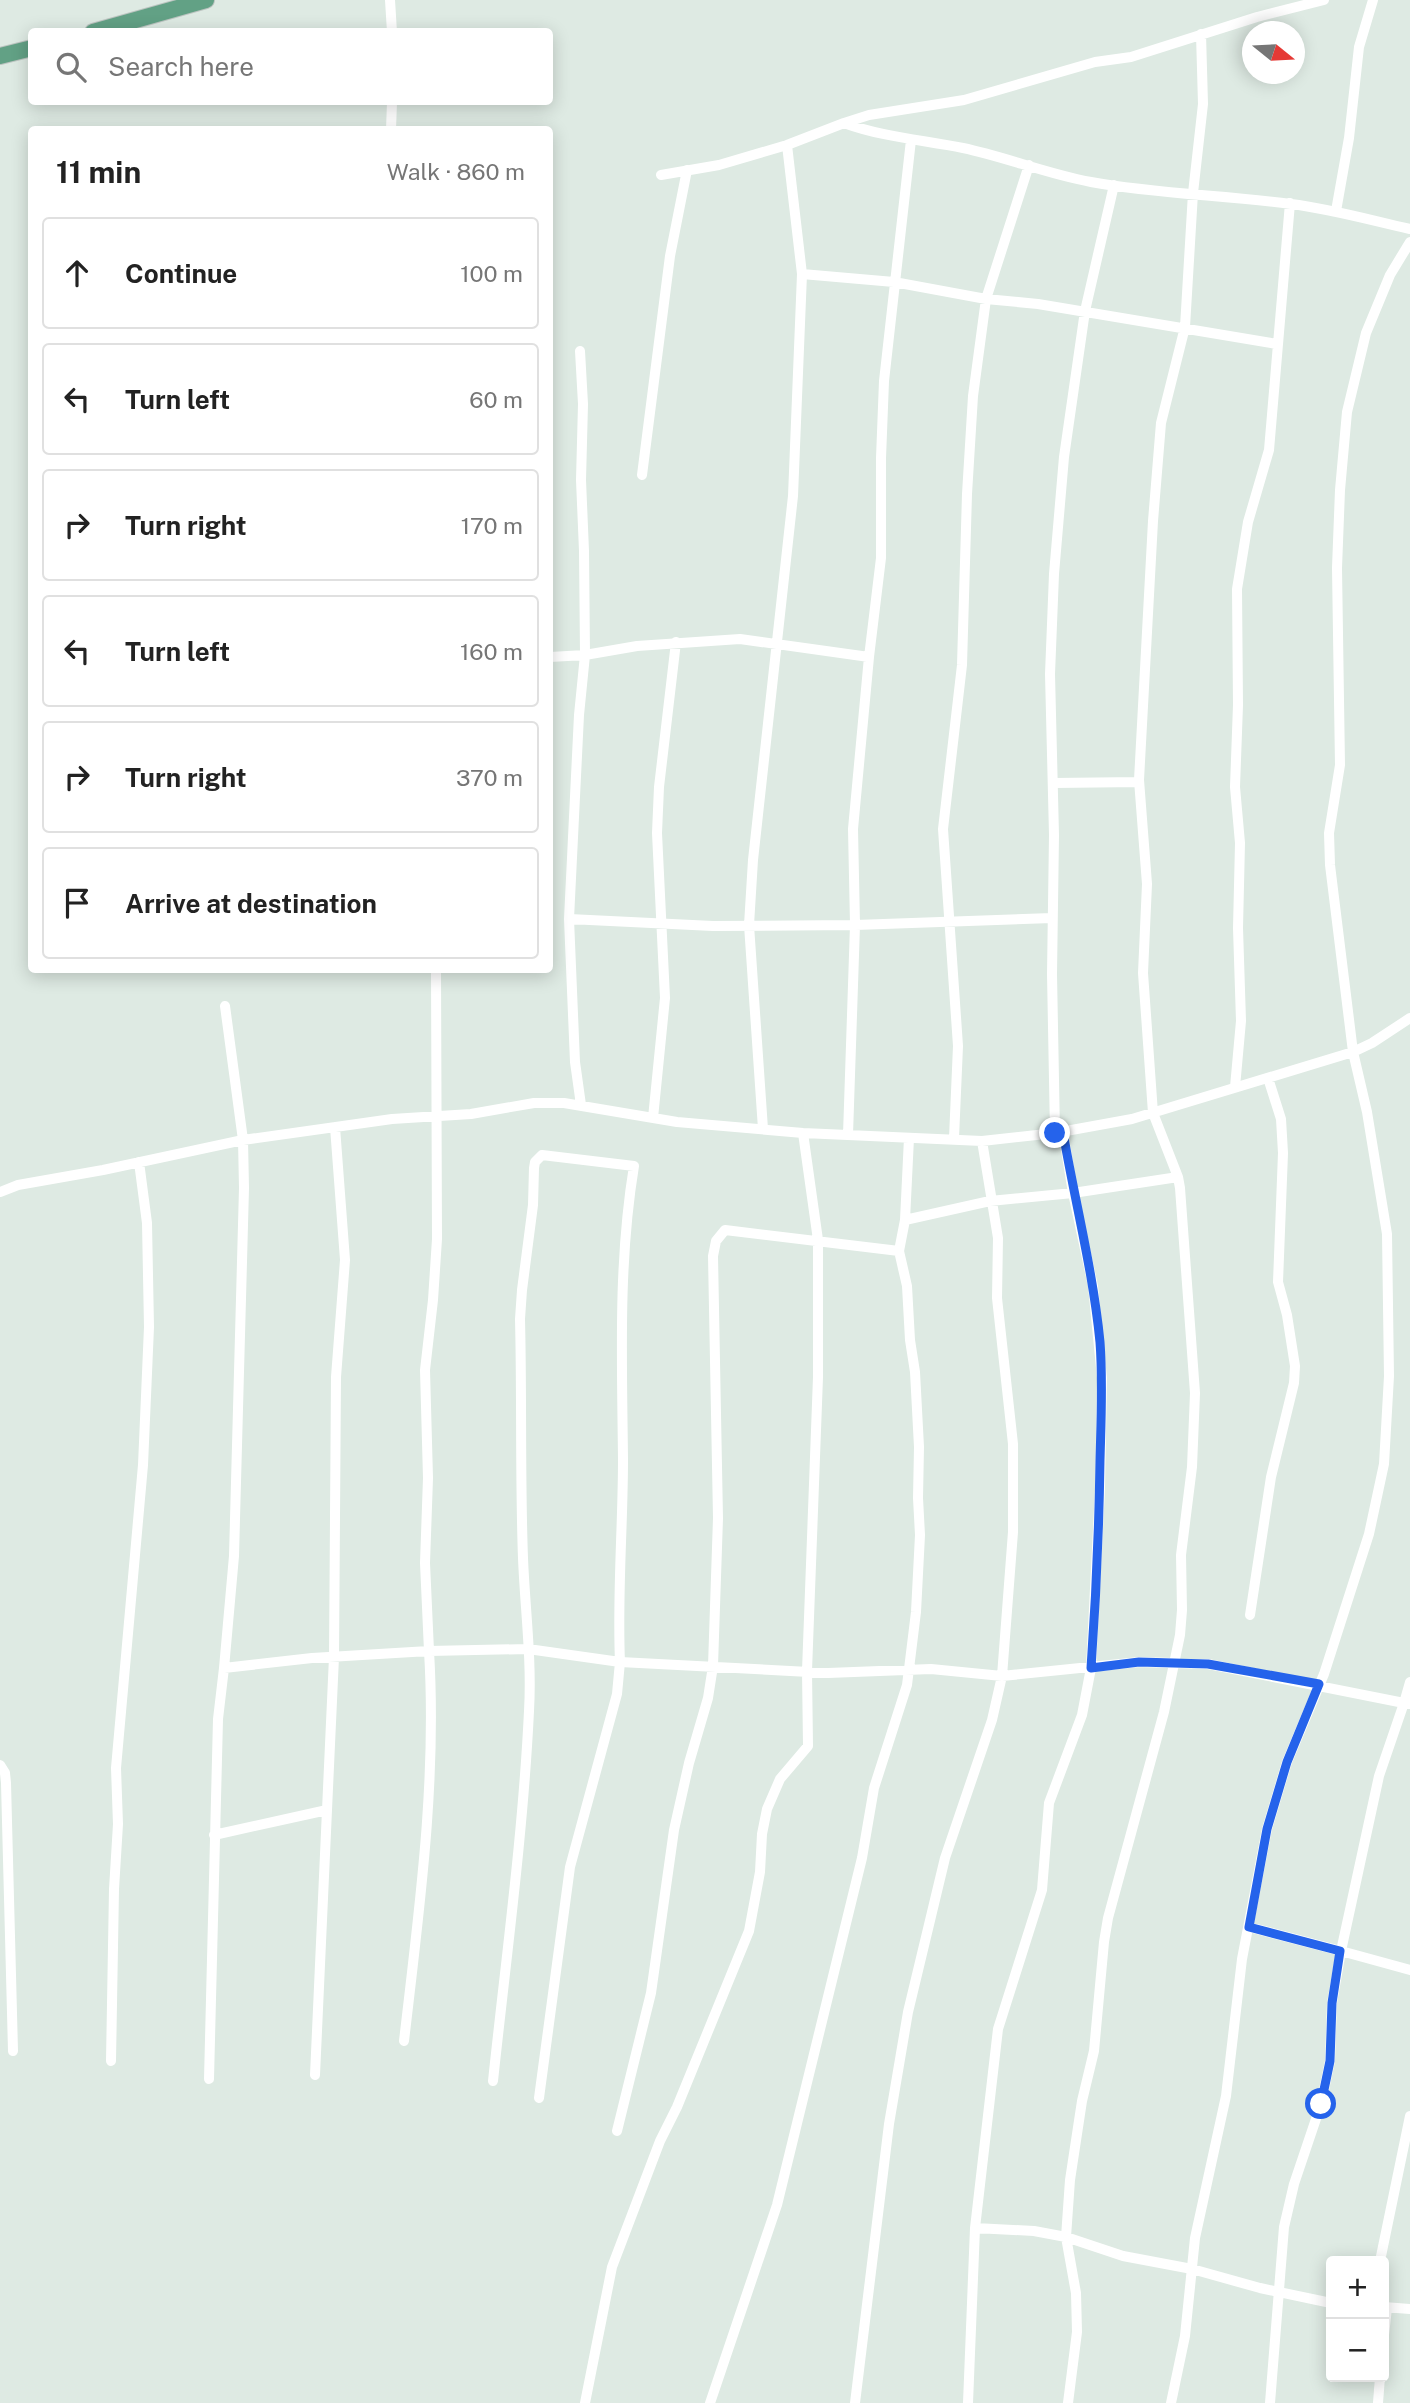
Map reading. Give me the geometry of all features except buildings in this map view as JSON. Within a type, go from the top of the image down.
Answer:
[{"type":"main road","points":[[107,28],[206,0]]},
{"type":"main road","points":[[0,56],[28,49]]},
{"type":"street","points":[[390,0],[391,28]]},
{"type":"street","points":[[661,175],[719,165],[787,145],[869,116],[964,100],[1095,62],[1131,57],[1201,34],[1324,0]]},
{"type":"street","points":[[1336,211],[1349,138],[1359,47],[1373,0]]},
{"type":"street","points":[[1068,2403],[1077,2332],[1076,2292],[1066,2237],[1070,2180],[1082,2101],[1094,2051],[1108,1918],[1176,1663],[1182,1610],[1181,1555],[1192,1467],[1195,1416],[1193,1348],[1178,1177],[1153,1113],[1143,972],[1147,884],[1139,782],[1152,535],[1161,423],[1185,327],[1193,193],[1203,104],[1201,34]]},
{"type":"street","points":[[391,126],[392,105]]},
{"type":"street","points":[[844,123],[863,130],[960,148],[1054,174],[1146,191],[1290,203],[1410,229]]},
{"type":"street","points":[[848,1135],[855,925],[853,829],[881,558],[884,380],[911,140]]},
{"type":"street","points":[[763,1129],[749,925],[753,860],[793,496],[802,274],[787,145]]},
{"type":"street","points":[[954,1138],[958,1046],[943,829],[962,665],[970,432],[986,299],[1029,165]]},
{"type":"street","points":[[642,475],[670,256],[687,170]]},
{"type":"street","points":[[968,2403],[975,2228],[998,2029],[1042,1890],[1049,1803],[1082,1715],[1091,1668],[1100,1489],[1102,1377],[1093,1286],[1059,1133],[1052,918],[1054,783],[1050,674],[1054,574],[1064,457],[1086,311],[1114,185]]},
{"type":"street","points":[[1236,1087],[1241,1021],[1238,928],[1240,843],[1235,787],[1238,705],[1237,589],[1248,522],[1269,450],[1290,203]]},
{"type":"street","points":[[1171,2403],[1185,2336],[1200,2214],[1226,2096],[1242,1959],[1267,1829],[1287,1762],[1319,1684],[1369,1534],[1384,1464],[1389,1376],[1387,1234],[1367,1112],[1353,1052],[1330,865],[1329,833],[1340,765],[1337,568],[1347,412],[1366,333],[1390,275],[1410,242]]},
{"type":"street","points":[[802,274],[894,282],[1277,344]]},
{"type":"street","points":[[580,351],[583,404],[581,480],[585,655],[579,715],[569,919],[575,1062],[581,1105]]},
{"type":"street","points":[[553,657],[676,642],[740,639],[869,657]]},
{"type":"street","points":[[653,1118],[665,998],[657,832],[659,787],[676,642]]},
{"type":"street","points":[[1054,783],[1139,782]]},
{"type":"street","points":[[569,919],[660,925],[855,925],[1052,918]]},
{"type":"street","points":[[404,2041],[428,1818],[432,1722],[425,1563],[428,1478],[425,1370],[437,1239],[436,973]]},
{"type":"street","points":[[209,2079],[218,1719],[234,1556],[244,1272],[243,1140],[225,1006]]},
{"type":"street","points":[[0,1192],[18,1185],[243,1140],[392,1119],[471,1114],[534,1103],[581,1105],[690,1123],[803,1133],[982,1141],[1059,1133],[1153,1113],[1353,1052],[1410,1018]]},
{"type":"street","points":[[1250,1615],[1271,1477],[1294,1383],[1289,1327],[1278,1282],[1283,1153],[1281,1119],[1268,1078]]},
{"type":"street","points":[[315,2075],[334,1657],[336,1377],[345,1260],[335,1127]]},
{"type":"street","points":[[585,2403],[612,2267],[660,2141],[677,2107],[749,1931],[761,1871],[762,1834],[768,1809],[780,1779],[807,1749],[807,1671],[818,1377],[818,1240],[803,1133]]},
{"type":"street","points":[[710,2403],[777,2205],[863,1858],[874,1788],[903,1702],[920,1574],[919,1447],[907,1286],[898,1251],[905,1220],[909,1138]]},
{"type":"street","points":[[855,2403],[889,2124],[908,2012],[945,1858],[992,1720],[1002,1676],[1013,1532],[1013,1444],[997,1298],[998,1238],[982,1141]]},
{"type":"street","points":[[493,2081],[530,1709],[523,1546],[520,1319],[533,1205],[534,1168],[535,1162],[542,1155],[634,1166],[627,1210],[620,1338],[623,1461],[620,1662],[617,1694],[570,1867],[540,2098]]},
{"type":"street","points":[[111,2062],[118,1824],[117,1768],[143,1465],[149,1327],[148,1234],[139,1162]]},
{"type":"street","points":[[905,1220],[990,1201],[1073,1193],[1178,1177]]},
{"type":"street","points":[[617,2131],[651,1993],[674,1830],[689,1763],[708,1698],[713,1666],[718,1518],[713,1256],[716,1241],[725,1230],[898,1251]]},
{"type":"street","points":[[224,1668],[429,1651],[528,1649],[620,1662],[828,1673],[931,1669],[1002,1676],[1139,1662],[1176,1663],[1208,1664],[1407,1703]]},
{"type":"street","points":[[1270,2403],[1284,2227],[1294,2184],[1321,2104],[1330,2061],[1332,2003],[1340,1951],[1380,1776],[1407,1703],[1410,1682]]},
{"type":"street","points":[[0,1765],[5,1773],[6,1783],[13,2051]]},
{"type":"street","points":[[214,1835],[327,1810]]},
{"type":"street","points":[[1249,1927],[1410,1970]]},
{"type":"street","points":[[1381,2256],[1410,2116]]},
{"type":"street","points":[[975,2228],[1034,2231],[1066,2237],[1122,2256],[1326,2302]]},
{"type":"street","points":[[1389,2307],[1410,2309]]},
{"type":"street","points":[[1378,2403],[1380,2382]]},
{"type":"route","points":[[1055,1133],[1063,1132],[1093,1286],[1100,1343],[1100,1489],[1091,1668],[1139,1662],[1208,1664],[1319,1684],[1287,1762],[1267,1829],[1249,1927],[1340,1951],[1332,2003],[1330,2061],[1321,2104]]}]
